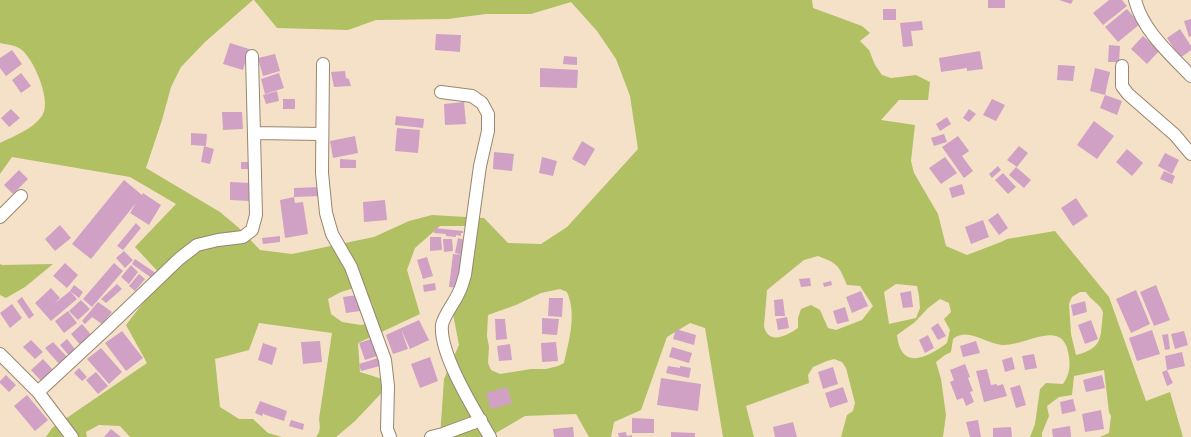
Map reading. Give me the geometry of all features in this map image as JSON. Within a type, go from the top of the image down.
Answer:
[{"type":"street","points":[[1135,0],[1138,9],[1156,40],[1191,76]]},
{"type":"street","points":[[38,392],[179,259],[197,245],[243,237],[252,230],[256,215],[252,56]]},
{"type":"street","points":[[323,64],[322,173],[326,213],[332,234],[351,267],[385,360],[388,386],[386,429],[390,437]]},
{"type":"street","points":[[1122,66],[1122,86],[1128,94],[1175,135],[1191,154]]},
{"type":"street","points":[[441,92],[472,96],[482,103],[488,114],[488,131],[480,166],[465,274],[459,292],[442,324],[443,341],[449,360],[490,437]]},
{"type":"street","points":[[254,133],[322,134]]},
{"type":"street","points":[[0,217],[21,196]]},
{"type":"street","points":[[0,354],[38,392],[72,437]]},
{"type":"street","points":[[431,437],[480,420]]},
{"type":"green space","points":[[0,0],[253,0],[205,42],[181,67],[171,87],[146,168],[220,212],[239,228],[260,250],[292,254],[374,237],[409,221],[432,215],[484,218],[508,243],[541,244],[567,227],[638,149],[630,96],[616,59],[597,31],[571,2],[531,14],[486,14],[448,19],[376,20],[348,30],[277,28],[254,0],[812,0],[813,8],[862,26],[870,33],[860,41],[869,50],[875,65],[882,75],[891,78],[916,75],[930,82],[928,100],[899,100],[881,120],[915,125],[911,161],[914,173],[938,214],[946,246],[967,255],[1007,239],[1055,231],[1109,297],[1146,401],[1170,392],[1183,437],[1100,437],[1109,433],[1111,416],[1109,412],[1104,370],[1074,376],[1072,395],[1059,397],[1047,406],[1049,416],[1042,433],[1042,437],[1030,437],[1035,424],[1040,389],[1046,383],[1063,384],[1067,376],[1069,361],[1066,344],[1061,338],[1050,335],[1008,345],[1002,345],[970,335],[964,335],[953,339],[951,352],[936,362],[941,379],[946,415],[943,437],[841,437],[847,415],[853,411],[855,403],[846,368],[842,362],[834,359],[813,367],[808,375],[809,383],[746,406],[754,437],[723,437],[705,328],[690,323],[667,337],[641,410],[614,422],[611,437],[589,437],[576,414],[525,416],[489,437],[440,437],[444,379],[459,345],[453,314],[467,226],[440,226],[415,248],[407,270],[420,314],[358,343],[360,372],[392,382],[355,421],[336,437],[316,437],[320,429],[319,419],[332,333],[259,323],[249,350],[215,359],[220,407],[239,419],[253,419],[268,433],[282,437],[130,437],[120,426],[99,425],[86,432],[87,437],[46,437],[52,428],[147,363],[126,325],[163,277],[135,247],[176,204],[130,177],[12,157],[0,174],[0,143],[34,125],[45,110],[45,101],[41,82],[28,56],[18,48],[0,43]],"holes":[[[818,256],[830,261],[837,266],[847,285],[860,286],[873,306],[862,320],[836,330],[828,328],[820,310],[811,305],[801,309],[798,318],[798,328],[784,336],[779,337],[770,336],[766,332],[764,326],[767,290],[804,260]],[[896,284],[917,286],[920,308],[916,318],[889,324],[884,292]],[[361,286],[372,303],[375,316],[367,324],[361,325],[342,322],[331,314],[328,299],[341,292]],[[560,289],[567,292],[570,301],[572,319],[564,363],[546,369],[531,369],[500,374],[491,370],[488,363],[488,315],[516,305],[541,293]],[[1080,292],[1086,292],[1100,307],[1103,313],[1101,335],[1096,345],[1092,349],[1076,355],[1071,334],[1069,304],[1072,297]],[[940,299],[949,303],[951,312],[944,319],[950,330],[947,343],[923,357],[916,358],[909,357],[904,354],[899,346],[897,335],[915,322],[928,308]]]},
{"type":"green space","points":[[0,264],[53,264],[25,287],[6,298],[0,295]]},
{"type":"building","points":[[988,0],[1005,0],[1005,8],[988,8]]},
{"type":"building","points":[[1059,0],[1073,0],[1071,4]]},
{"type":"building","points":[[1109,0],[1122,0],[1127,6],[1103,25],[1093,13]]},
{"type":"building","points":[[883,9],[896,9],[896,20],[883,20]]},
{"type":"building","points":[[1127,9],[1140,24],[1118,42],[1105,27]]},
{"type":"building","points":[[1191,19],[1191,36],[1189,37],[1184,21]]},
{"type":"building","points":[[922,21],[923,30],[911,31],[913,46],[903,47],[900,23]]},
{"type":"building","points":[[1180,29],[1191,46],[1191,50],[1180,58],[1167,38]]},
{"type":"building","points":[[436,34],[461,35],[460,52],[435,50]]},
{"type":"building","points":[[1143,36],[1159,51],[1147,64],[1131,49]]},
{"type":"building","points":[[230,43],[249,49],[243,70],[223,64]]},
{"type":"building","points":[[1109,45],[1120,46],[1119,62],[1108,62]]},
{"type":"building","points":[[12,50],[22,64],[6,76],[0,68],[0,58]]},
{"type":"building","points":[[980,51],[983,69],[967,71],[967,68],[941,72],[939,58]]},
{"type":"building","points":[[275,54],[280,71],[263,76],[258,58]]},
{"type":"building","points":[[564,56],[577,57],[577,65],[563,64]]},
{"type":"building","points":[[1058,65],[1075,66],[1073,81],[1057,80]]},
{"type":"building","points":[[540,68],[578,70],[577,88],[540,87]]},
{"type":"building","points":[[1095,68],[1110,72],[1105,95],[1090,91]]},
{"type":"building","points":[[345,71],[346,78],[349,79],[351,86],[334,87],[331,72]]},
{"type":"building","points":[[21,73],[31,86],[21,93],[12,80]]},
{"type":"building","points":[[279,73],[284,88],[265,94],[261,79]]},
{"type":"building","points":[[277,91],[279,101],[266,104],[263,95]]},
{"type":"building","points":[[1105,95],[1122,101],[1117,115],[1100,108]]},
{"type":"building","points":[[283,99],[295,99],[295,109],[283,109]]},
{"type":"building","points":[[992,99],[1005,105],[996,121],[983,115]]},
{"type":"building","points":[[464,102],[466,124],[445,125],[444,104]]},
{"type":"building","points":[[11,109],[20,118],[9,127],[1,118]]},
{"type":"building","points":[[969,109],[976,114],[969,122],[963,118]]},
{"type":"building","points":[[222,112],[242,112],[243,129],[223,130]]},
{"type":"building","points":[[396,116],[424,119],[423,128],[395,125]]},
{"type":"building","points":[[947,117],[951,124],[940,131],[936,124]]},
{"type":"building","points":[[1094,121],[1114,136],[1097,159],[1077,145]]},
{"type":"building","points":[[397,128],[420,130],[418,153],[395,151]]},
{"type":"building","points":[[191,133],[207,134],[206,146],[191,145]]},
{"type":"building","points":[[944,134],[947,142],[934,146],[931,138]]},
{"type":"building","points":[[355,136],[358,153],[333,158],[330,141]]},
{"type":"building","points":[[958,136],[969,151],[962,156],[973,171],[964,178],[942,147]]},
{"type":"building","points":[[582,141],[595,149],[585,166],[572,159]]},
{"type":"building","points":[[204,146],[214,149],[210,164],[201,162]]},
{"type":"building","points":[[1019,146],[1028,153],[1017,167],[1007,160]]},
{"type":"building","points":[[1127,149],[1143,163],[1132,176],[1116,162]]},
{"type":"building","points":[[494,152],[514,154],[512,171],[493,169]]},
{"type":"building","points":[[1165,153],[1179,160],[1172,174],[1158,166]]},
{"type":"building","points":[[542,157],[557,161],[553,176],[539,173]]},
{"type":"building","points":[[945,157],[957,173],[941,184],[929,168]]},
{"type":"building","points":[[340,159],[356,160],[356,168],[340,168]]},
{"type":"building","points":[[241,162],[249,162],[249,169],[241,169]]},
{"type":"building","points":[[998,166],[1001,170],[992,178],[989,174]]},
{"type":"building","points":[[1016,167],[1031,180],[1024,188],[1009,175]]},
{"type":"building","points":[[19,170],[28,179],[13,194],[4,185]]},
{"type":"building","points":[[1164,171],[1175,176],[1172,184],[1160,179]]},
{"type":"building","points":[[1003,173],[1016,187],[1008,194],[995,180]]},
{"type":"building","points":[[124,180],[142,195],[143,193],[161,205],[149,225],[130,213],[136,203],[91,259],[72,244]]},
{"type":"building","points":[[230,182],[251,183],[250,201],[230,200]]},
{"type":"building","points":[[962,184],[965,194],[952,198],[949,188]]},
{"type":"building","points":[[320,187],[320,196],[294,197],[294,188]]},
{"type":"building","points":[[294,197],[295,203],[303,202],[308,234],[285,238],[280,200]]},
{"type":"building","points":[[1076,198],[1088,216],[1073,226],[1061,208]]},
{"type":"building","points":[[385,200],[387,220],[364,222],[363,202]]},
{"type":"building","points":[[998,213],[1008,228],[999,235],[988,220]]},
{"type":"building","points":[[983,220],[989,237],[971,244],[965,227]]},
{"type":"building","points":[[136,223],[141,228],[123,250],[117,246]]},
{"type":"building","points":[[60,225],[71,238],[55,251],[45,239]]},
{"type":"building","points":[[434,228],[463,231],[463,233],[461,233],[461,236],[456,235],[456,237],[446,236],[446,234],[434,233]]},
{"type":"building","points":[[280,236],[280,242],[263,244],[262,238]]},
{"type":"building","points":[[430,237],[441,237],[442,250],[430,251]]},
{"type":"building","points":[[458,238],[465,240],[463,255],[455,253]]},
{"type":"building","points":[[443,239],[452,239],[453,251],[444,252]]},
{"type":"building","points":[[124,251],[133,260],[125,268],[116,258]]},
{"type":"building","points":[[453,254],[463,255],[460,288],[449,287]]},
{"type":"building","points":[[427,257],[433,276],[423,279],[417,260]]},
{"type":"building","points":[[135,259],[157,274],[153,279],[132,264]]},
{"type":"building","points":[[65,263],[78,275],[67,288],[53,276]]},
{"type":"building","points":[[114,263],[123,271],[92,307],[83,299]]},
{"type":"building","points":[[131,265],[138,272],[129,284],[121,277]]},
{"type":"building","points":[[139,274],[145,279],[135,291],[129,286]]},
{"type":"building","points":[[810,278],[811,286],[801,287],[799,279]]},
{"type":"building","points":[[831,281],[832,285],[824,287],[823,283]]},
{"type":"building","points":[[435,283],[436,290],[424,292],[423,285]]},
{"type":"building","points":[[117,284],[122,289],[106,303],[101,299]]},
{"type":"building","points":[[74,285],[83,292],[79,298],[70,291]]},
{"type":"building","points":[[1156,285],[1170,320],[1154,326],[1140,292]]},
{"type":"building","points":[[51,288],[60,298],[54,304],[70,291],[77,299],[51,321],[35,303]]},
{"type":"building","points":[[1136,290],[1150,324],[1131,333],[1116,299]]},
{"type":"building","points":[[861,291],[868,306],[852,313],[846,297]]},
{"type":"building","points":[[911,291],[913,307],[903,308],[900,293]]},
{"type":"building","points":[[358,295],[360,311],[346,313],[343,297]]},
{"type":"building","points":[[22,297],[34,315],[29,319],[17,301]]},
{"type":"building","points":[[549,298],[563,298],[562,317],[548,316]]},
{"type":"building","points":[[783,299],[785,316],[775,316],[774,300]]},
{"type":"building","points":[[81,300],[90,309],[78,320],[69,311]]},
{"type":"building","points":[[1085,301],[1087,312],[1073,316],[1071,305]]},
{"type":"building","points":[[98,302],[112,312],[102,324],[92,317],[85,324],[82,321]]},
{"type":"building","points":[[12,304],[22,318],[10,328],[0,313]]},
{"type":"building","points":[[845,307],[849,321],[837,324],[833,311]]},
{"type":"building","points":[[68,311],[77,323],[64,333],[55,321]]},
{"type":"building","points":[[787,317],[789,328],[778,330],[776,319]]},
{"type":"building","points":[[542,318],[559,319],[557,335],[542,334]]},
{"type":"building","points":[[495,319],[505,319],[507,339],[496,340]]},
{"type":"building","points":[[419,320],[429,340],[410,349],[401,329],[408,349],[393,354],[386,335]]},
{"type":"building","points":[[1091,320],[1098,339],[1085,344],[1078,325]]},
{"type":"building","points":[[938,323],[946,336],[938,340],[931,328]]},
{"type":"building","points":[[82,324],[93,337],[82,347],[71,334]]},
{"type":"building","points":[[676,329],[696,335],[694,345],[673,339]]},
{"type":"building","points":[[1152,330],[1160,354],[1137,361],[1129,338]]},
{"type":"building","points":[[122,331],[143,358],[126,371],[105,343]]},
{"type":"building","points":[[1184,331],[1188,345],[1175,349],[1171,334]]},
{"type":"building","points":[[1168,334],[1170,349],[1165,350],[1162,335]]},
{"type":"building","points":[[928,335],[934,348],[925,353],[919,340]]},
{"type":"building","points":[[374,338],[380,355],[365,360],[359,343]]},
{"type":"building","points":[[67,339],[78,353],[71,358],[60,345]]},
{"type":"building","points":[[31,340],[43,352],[35,359],[23,347]]},
{"type":"building","points":[[320,341],[322,362],[303,364],[301,342]]},
{"type":"building","points":[[976,341],[980,353],[963,357],[960,346]]},
{"type":"building","points":[[53,342],[68,358],[60,365],[45,348]]},
{"type":"building","points":[[556,342],[558,361],[542,362],[541,343]]},
{"type":"building","points":[[263,343],[277,348],[272,365],[258,360]]},
{"type":"building","points":[[510,344],[512,360],[499,361],[497,346]]},
{"type":"building","points":[[672,347],[692,353],[689,363],[669,357]]},
{"type":"building","points":[[101,348],[122,372],[109,384],[87,359]]},
{"type":"building","points":[[1182,352],[1185,366],[1167,370],[1165,356]]},
{"type":"building","points":[[1034,354],[1037,368],[1025,370],[1022,356]]},
{"type":"building","points":[[430,357],[438,381],[420,388],[411,364]]},
{"type":"building","points":[[1012,357],[1015,369],[1005,372],[1002,360]]},
{"type":"building","points":[[378,358],[380,366],[361,371],[359,364]]},
{"type":"building","points":[[43,359],[54,371],[42,382],[31,370]]},
{"type":"building","points":[[965,364],[970,377],[968,378],[973,391],[970,392],[974,402],[966,406],[963,398],[957,400],[950,382],[954,380],[950,370]]},
{"type":"building","points":[[668,366],[691,368],[689,378],[666,373]]},
{"type":"building","points":[[833,367],[838,384],[823,389],[818,372]]},
{"type":"building","points":[[79,368],[87,377],[82,381],[74,373]]},
{"type":"building","points":[[987,369],[991,385],[997,384],[997,386],[1003,384],[1007,396],[984,402],[976,371]]},
{"type":"building","points":[[1167,370],[1173,383],[1167,386],[1162,372]]},
{"type":"building","points":[[96,372],[108,386],[98,394],[86,380]]},
{"type":"building","points":[[6,375],[16,385],[9,392],[0,383]]},
{"type":"building","points":[[1102,375],[1105,388],[1086,392],[1083,380]]},
{"type":"building","points":[[661,378],[701,384],[698,411],[657,405]]},
{"type":"building","points":[[1020,385],[1026,405],[1016,408],[1010,388]]},
{"type":"building","points":[[507,387],[512,403],[491,409],[486,393]]},
{"type":"building","points":[[843,387],[848,402],[830,408],[825,393]]},
{"type":"building","points":[[27,395],[48,420],[35,431],[14,406]]},
{"type":"building","points":[[1073,399],[1076,411],[1062,414],[1060,402]]},
{"type":"building","points":[[260,401],[287,411],[284,421],[263,414],[265,408],[262,416],[255,413]]},
{"type":"building","points":[[1101,410],[1104,429],[1085,432],[1082,414]]},
{"type":"building","points":[[632,418],[654,419],[654,433],[632,433]]},
{"type":"building","points":[[291,420],[304,424],[303,430],[289,426]]},
{"type":"building","points":[[978,420],[981,437],[970,437],[966,422]]},
{"type":"building","points":[[793,422],[797,437],[775,437],[773,427]]},
{"type":"building","points":[[1070,426],[1071,437],[1053,437],[1052,429]]},
{"type":"building","points":[[573,427],[574,437],[554,437],[553,429]]},
{"type":"building","points":[[1011,427],[1012,437],[993,437],[993,428]]},
{"type":"building","points":[[111,429],[121,437],[104,437]]},
{"type":"building","points":[[626,432],[627,436],[632,435],[632,437],[619,437],[618,433]]},
{"type":"building","points":[[671,432],[695,433],[695,437],[671,437]]}]
